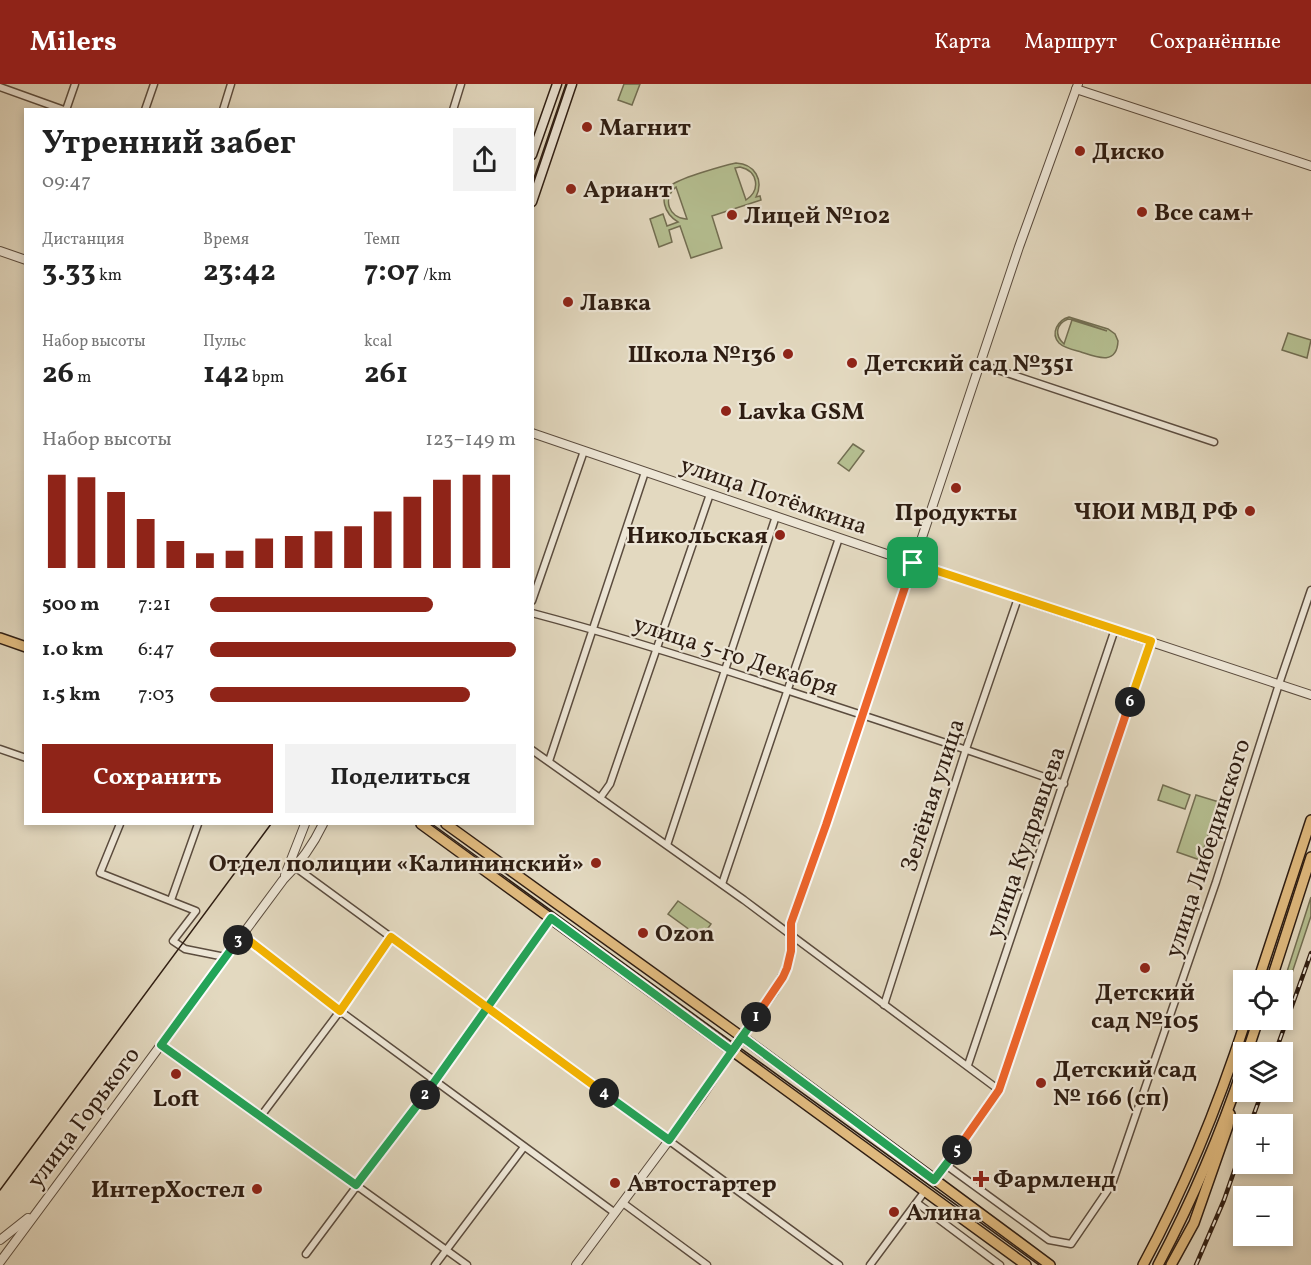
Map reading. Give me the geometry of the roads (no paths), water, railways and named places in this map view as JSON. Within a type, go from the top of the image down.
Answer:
[{"type":"main road","points":[[534,149],[556,84]]},
{"type":"main road","points":[[534,196],[572,84]]},
{"type":"main road","points":[[0,638],[24,646]]},
{"type":"main road","points":[[1262,970],[1311,820]]},
{"type":"main road","points":[[422,825],[1026,1265]]},
{"type":"main road","points":[[447,825],[742,1037],[1046,1262],[1058,1265]]},
{"type":"main road","points":[[1274,970],[1311,857]]},
{"type":"main road","points":[[1143,1265],[1172,1212],[1221,1096],[1243,1030]]},
{"type":"main road","points":[[732,1051],[742,1037]]},
{"type":"main road","points":[[1158,1265],[1184,1217],[1233,1096]]},
{"type":"main road","points":[[1171,1265],[1194,1222],[1228,1126],[1231,1102]]},
{"type":"street","points":[[66,108],[75,84]]},
{"type":"street","points":[[146,108],[153,84]]},
{"type":"street","points":[[224,108],[231,84]]},
{"type":"street","points":[[454,108],[461,84]]},
{"type":"street","points":[[742,1037],[783,977],[791,951],[791,923],[1019,247],[1077,86],[1311,166]]},
{"type":"street","points":[[0,87],[59,108]]},
{"type":"street","points":[[0,251],[24,259]]},
{"type":"street","points":[[980,364],[1214,442]]},
{"type":"street","name":"улица Потёмкина","points":[[534,434],[1311,695]]},
{"type":"street","points":[[534,595],[584,451]]},
{"type":"street","points":[[549,761],[645,472]]},
{"type":"street","points":[[600,798],[610,784],[710,494]]},
{"type":"street","points":[[667,845],[776,516]]},
{"type":"street","points":[[722,884],[839,538]]},
{"type":"street","name":"улица Либединского","points":[[946,1165],[1049,1240],[1071,1244],[1112,1184],[1216,882],[1311,590]]},
{"type":"street","name":"Зелёная улица","points":[[884,1005],[966,748],[1018,598]]},
{"type":"street","name":"улица 5-го Декабря","points":[[534,614],[657,647],[966,748],[1064,784]]},
{"type":"street","name":"улица Кудрявцева","points":[[968,1065],[1115,629]]},
{"type":"street","points":[[934,1180],[999,1090],[1151,641]]},
{"type":"street","points":[[0,748],[24,757]]},
{"type":"street","points":[[534,751],[722,884],[999,1090]]},
{"type":"street","points":[[120,825],[100,873],[196,911],[173,941],[185,949],[225,957]]},
{"type":"street","points":[[171,900],[198,825]]},
{"type":"street","name":"улица Горького","points":[[283,880],[305,825]]},
{"type":"street","name":"улица Горького","points":[[0,1262],[225,957],[283,880],[296,867],[322,825]]},
{"type":"street","points":[[296,867],[839,1265]]},
{"type":"street","points":[[306,1254],[436,1080],[551,918]]},
{"type":"street","points":[[242,935],[340,1011],[615,1213]]},
{"type":"street","points":[[261,1116],[340,1011],[391,937]]},
{"type":"street","points":[[161,1045],[467,1265]]},
{"type":"street","points":[[581,1263],[732,1051]]},
{"type":"street","points":[[435,1265],[524,1147]]},
{"type":"street","points":[[870,1265],[925,1191]]},
{"type":"street","points":[[622,1203],[707,1265]]},
{"type":"street","points":[[917,1203],[1000,1265]]},
{"type":"street","points":[[0,1240],[36,1211]]},
{"type":"tram line","points":[[534,178],[566,84]]},
{"type":"tram line","points":[[0,1190],[270,825]]},
{"type":"tram line","points":[[433,825],[1039,1265]]},
{"type":"railway","points":[[1279,1042],[1311,953]]},
{"type":"railway","points":[[1254,1114],[1258,1102]]},
{"type":"railway","points":[[1196,1265],[1233,1174]]},
{"type":"place","name":"Магнит","points":[[587,127]]},
{"type":"place","name":"Диско","points":[[1080,151]]},
{"type":"place","name":"Ариант","points":[[571,189]]},
{"type":"place","name":"Все сам+","points":[[1142,212]]},
{"type":"place","name":"Лицей №102","points":[[732,215]]},
{"type":"place","name":"Лавка","points":[[568,302]]},
{"type":"place","name":"Школа №136","points":[[788,354]]},
{"type":"place","name":"Детский сад №351","points":[[852,363]]},
{"type":"place","name":"Lavka GSM","points":[[726,411]]},
{"type":"place","name":"Продукты","points":[[956,488]]},
{"type":"place","name":"ЧЮИ МВД РФ","points":[[1250,511]]},
{"type":"place","name":"Никольская","points":[[780,535]]},
{"type":"place","name":"Отдел полиции «Калининский»","points":[[596,863]]},
{"type":"place","name":"Ozon","points":[[643,933]]},
{"type":"place","name":"Детский сад №105","points":[[1145,968]]},
{"type":"place","name":"Loft","points":[[176,1074]]},
{"type":"place","name":"Детский сад № 166 (сп)","points":[[1041,1083]]},
{"type":"place","name":"Фармленд","points":[[981,1179]]},
{"type":"place","name":"Автостартер","points":[[615,1183]]},
{"type":"place","name":"ИнтерХостел","points":[[257,1189]]},
{"type":"place","name":"Алина","points":[[894,1212]]}]
